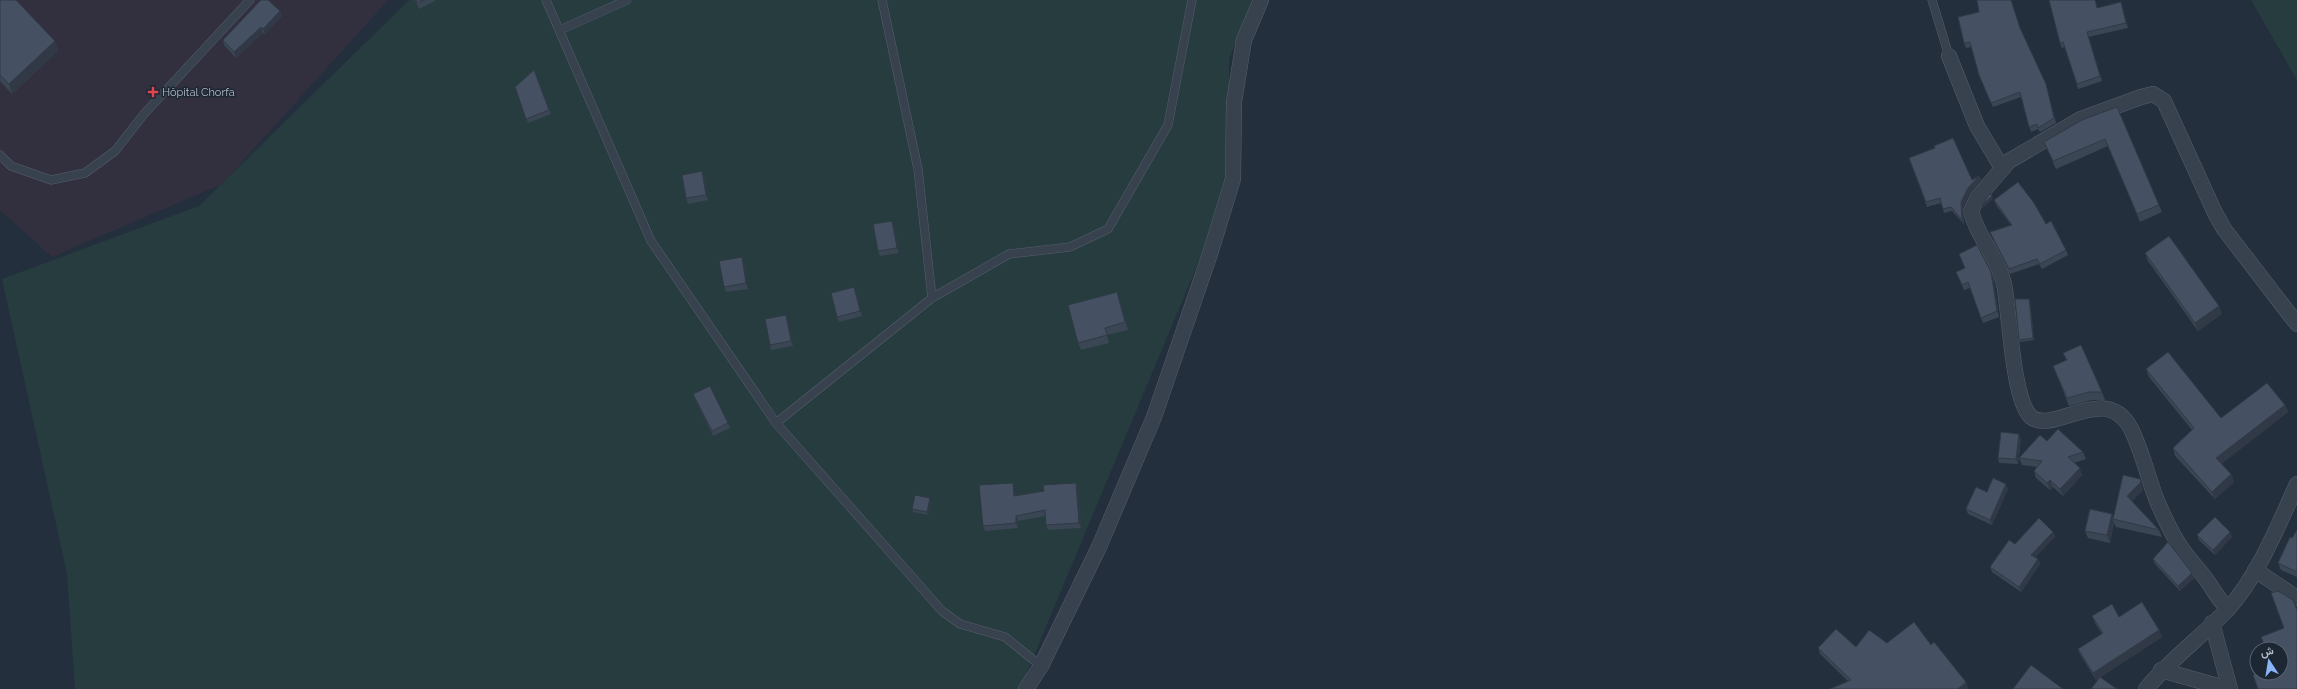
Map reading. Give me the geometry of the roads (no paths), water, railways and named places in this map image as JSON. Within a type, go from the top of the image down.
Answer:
[{"type":"street","points":[[1026,689],[1041,666],[1100,547],[1154,417],[1210,254],[1233,179],[1234,102],[1244,40],[1261,0]]},
{"type":"street","points":[[1949,56],[1977,126],[2002,168]]},
{"type":"street","points":[[2228,609],[2217,598],[2208,582],[2182,549],[2170,528],[2158,502],[2130,426],[2119,413],[2098,408],[2044,422],[2032,417],[2022,404],[2016,374],[2004,284],[1991,251],[1974,223],[1970,211],[1978,198],[2002,168],[2009,162],[2081,118],[2140,96],[2153,94],[2158,96],[2164,102],[2224,229],[2297,324]]},
{"type":"street","points":[[2146,689],[2161,670],[2228,609],[2256,570],[2297,484]]},
{"type":"street","points":[[2256,570],[2297,598]]},
{"type":"street","points":[[2212,624],[2229,689]]},
{"type":"street","points":[[2161,670],[2229,689]]},
{"type":"lane","points":[[0,155],[11,166],[51,180],[85,173],[115,152],[144,114],[250,0]]},
{"type":"lane","points":[[546,0],[623,181],[651,241],[776,423],[942,611],[960,624],[1005,637],[1041,666]]},
{"type":"lane","points":[[560,30],[627,0]]},
{"type":"lane","points":[[882,0],[918,168],[932,298]]},
{"type":"lane","points":[[776,423],[932,298],[1009,254],[1070,247],[1108,230],[1168,125],[1192,0]]},
{"type":"lane","points":[[1932,0],[1949,56]]},
{"type":"place","name":"Hôpital Chorfa","points":[[153,92]]}]
